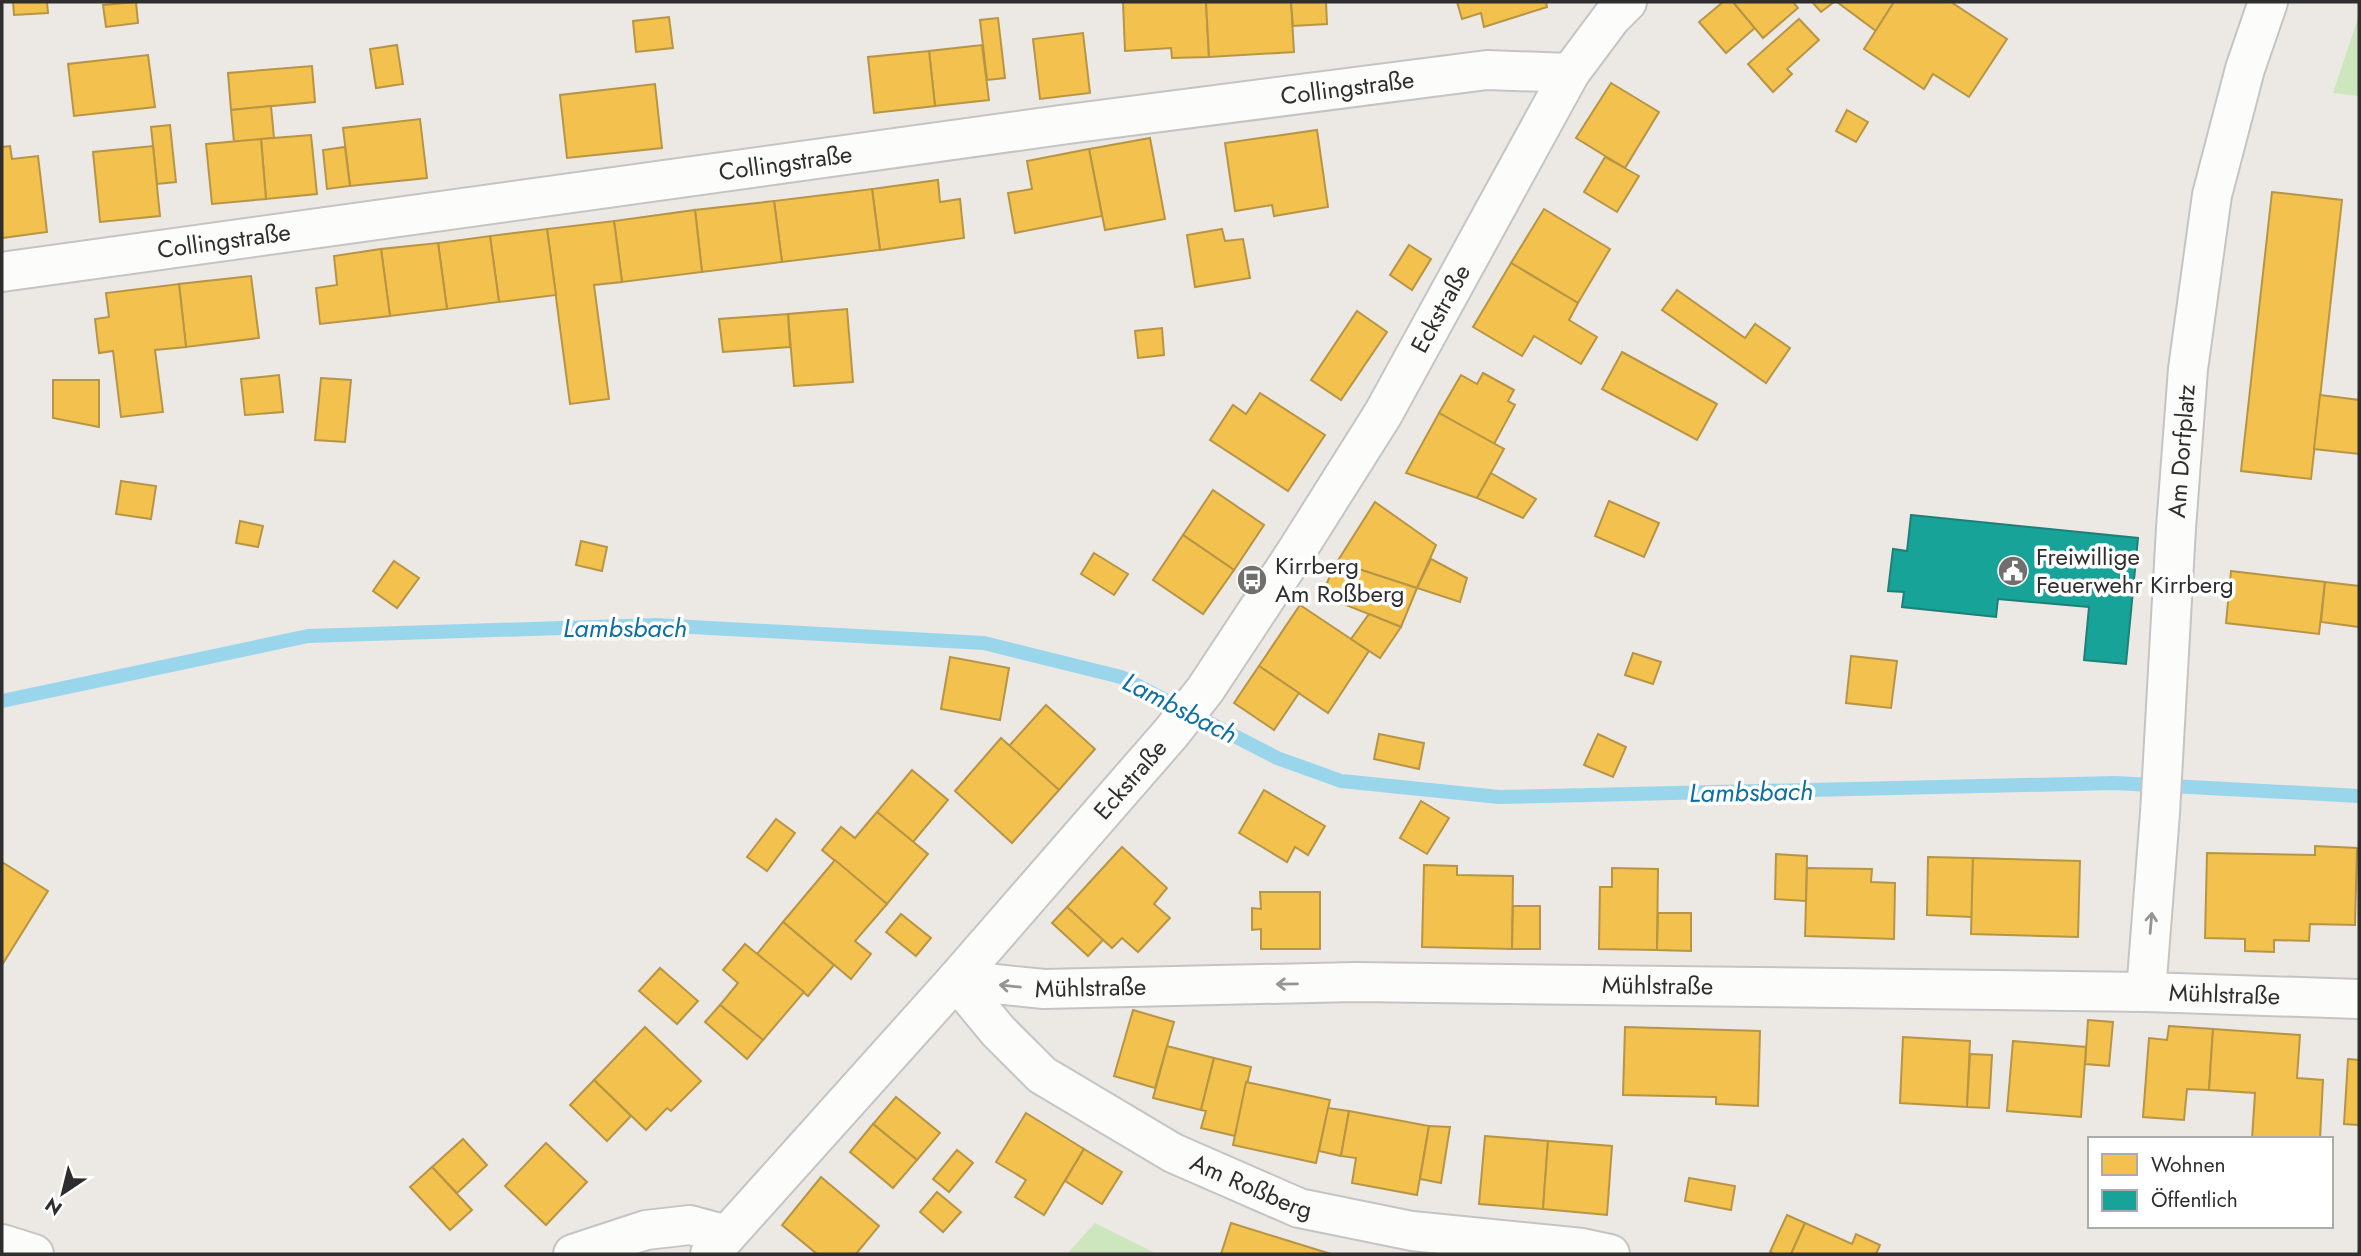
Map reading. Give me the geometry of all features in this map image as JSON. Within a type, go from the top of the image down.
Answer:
[{"type":"street","name":"Eckstraße","points":[[718,1245],[956,980],[1171,733],[1205,690],[1383,414],[1570,73],[1611,18],[1627,2]]},
{"type":"street","name":"Am Dorfplatz","points":[[2146,992],[2160,813],[2175,528],[2188,369],[2212,195],[2245,69],[2268,2]]},
{"type":"street","name":"Collingstraße","points":[[2,272],[1068,124],[1487,70],[1570,73]]},
{"type":"street","name":"Mühlstraße","points":[[956,980],[1044,989],[1355,982],[2146,992],[2359,999]]},
{"type":"street","name":"Am Roßberg","points":[[956,980],[998,1031],[1042,1074],[1173,1153],[1299,1208],[1412,1231],[1582,1248],[1610,1254]]},
{"type":"street","points":[[573,1254],[646,1230],[690,1225],[718,1245]]},
{"type":"street","points":[[2,1244],[34,1254]]},
{"type":"green space","points":[[2359,15],[2359,96],[2333,93]]},
{"type":"green space","points":[[1095,1223],[1157,1254],[1067,1254]]},
{"type":"building: Wohnen","points":[[13,2],[47,2],[48,13],[14,15]]},
{"type":"building: Wohnen","points":[[136,2],[138,23],[106,27],[103,5]]},
{"type":"building: Wohnen","points":[[1123,2],[1206,2],[1209,57],[1172,58],[1171,48],[1125,51]]},
{"type":"building: Wohnen","points":[[1206,2],[1291,2],[1294,52],[1209,57]]},
{"type":"building: Wohnen","points":[[1291,2],[1326,2],[1327,24],[1293,26]]},
{"type":"building: Wohnen","points":[[1457,2],[1546,2],[1547,7],[1484,27],[1481,13],[1462,19]]},
{"type":"building: Wohnen","points":[[1723,2],[1733,2],[1755,28],[1726,53],[1699,22]]},
{"type":"building: Wohnen","points":[[1733,2],[1793,2],[1798,8],[1763,38]]},
{"type":"building: Wohnen","points":[[1812,2],[1834,2],[1821,12]]},
{"type":"building: Wohnen","points":[[1837,2],[1894,2],[1876,31]]},
{"type":"building: Wohnen","points":[[1894,2],[1951,2],[2007,39],[1969,97],[1933,74],[1924,89],[1864,49]]},
{"type":"building: Wohnen","points":[[669,17],[673,48],[636,52],[633,21]]},
{"type":"building: Wohnen","points":[[998,18],[1005,78],[987,80],[980,20]]},
{"type":"building: Wohnen","points":[[1799,19],[1819,40],[1787,69],[1792,74],[1773,92],[1748,64]]},
{"type":"building: Wohnen","points":[[1083,33],[1090,93],[1040,99],[1033,39]]},
{"type":"building: Wohnen","points":[[397,45],[403,84],[376,88],[370,49]]},
{"type":"building: Wohnen","points":[[982,45],[989,100],[935,106],[929,51]]},
{"type":"building: Wohnen","points":[[929,51],[935,106],[874,113],[868,57]]},
{"type":"building: Wohnen","points":[[148,55],[155,107],[74,116],[68,64]]},
{"type":"building: Wohnen","points":[[312,66],[315,102],[231,110],[228,73]]},
{"type":"building: Wohnen","points":[[1611,83],[1659,112],[1625,168],[1576,138]]},
{"type":"building: Wohnen","points":[[655,84],[662,148],[567,158],[560,95]]},
{"type":"building: Wohnen","points":[[271,106],[274,138],[234,142],[231,110]]},
{"type":"building: Wohnen","points":[[1847,110],[1868,122],[1856,142],[1836,131]]},
{"type":"building: Wohnen","points":[[420,119],[427,178],[350,186],[343,128]]},
{"type":"building: Wohnen","points":[[170,125],[176,182],[157,184],[151,127]]},
{"type":"building: Wohnen","points":[[1317,130],[1328,207],[1274,216],[1272,205],[1235,211],[1225,143]]},
{"type":"building: Wohnen","points":[[311,135],[317,194],[266,199],[261,139]]},
{"type":"building: Wohnen","points":[[1150,138],[1165,219],[1105,230],[1089,149]]},
{"type":"building: Wohnen","points":[[261,139],[266,199],[212,204],[206,144]]},
{"type":"building: Wohnen","points":[[10,146],[12,159],[38,156],[47,232],[2,238],[2,147]]},
{"type":"building: Wohnen","points":[[153,146],[160,216],[100,222],[93,152]]},
{"type":"building: Wohnen","points":[[345,147],[350,186],[327,189],[323,150]]},
{"type":"building: Wohnen","points":[[1089,149],[1102,216],[1015,233],[1008,193],[1032,189],[1027,161]]},
{"type":"building: Wohnen","points":[[1605,157],[1639,176],[1617,212],[1584,192]]},
{"type":"building: Wohnen","points":[[938,180],[940,202],[960,199],[964,238],[880,250],[872,189]]},
{"type":"building: Wohnen","points":[[872,189],[880,250],[782,262],[774,201]]},
{"type":"building: Wohnen","points":[[2272,192],[2342,200],[2311,479],[2241,471]]},
{"type":"building: Wohnen","points":[[774,201],[782,262],[702,272],[695,210]]},
{"type":"building: Wohnen","points":[[1544,209],[1610,249],[1578,303],[1511,263]]},
{"type":"building: Wohnen","points":[[695,210],[702,272],[622,282],[614,221]]},
{"type":"building: Wohnen","points":[[614,221],[622,282],[594,285],[609,399],[570,404],[547,229]]},
{"type":"building: Wohnen","points":[[547,229],[556,295],[499,302],[490,236]]},
{"type":"building: Wohnen","points":[[1222,229],[1225,241],[1243,239],[1250,278],[1195,287],[1187,235]]},
{"type":"building: Wohnen","points":[[490,236],[499,302],[447,309],[438,243]]},
{"type":"building: Wohnen","points":[[438,243],[447,309],[390,316],[381,249]]},
{"type":"building: Wohnen","points":[[1409,245],[1431,259],[1412,290],[1390,275]]},
{"type":"building: Wohnen","points":[[381,249],[390,316],[320,324],[316,288],[337,285],[334,256]]},
{"type":"building: Wohnen","points":[[1511,263],[1578,303],[1569,320],[1597,337],[1581,364],[1534,336],[1522,356],[1473,327]]},
{"type":"building: Wohnen","points":[[251,276],[259,338],[186,347],[179,284]]},
{"type":"building: Wohnen","points":[[179,284],[186,347],[155,350],[163,412],[121,417],[113,351],[99,353],[95,319],[109,317],[106,293]]},
{"type":"building: Wohnen","points":[[1677,290],[1745,338],[1755,324],[1790,348],[1766,383],[1662,310]]},
{"type":"building: Wohnen","points":[[847,309],[853,382],[794,386],[788,314]]},
{"type":"building: Wohnen","points":[[1357,311],[1387,332],[1341,400],[1311,380]]},
{"type":"building: Wohnen","points":[[788,314],[790,347],[723,352],[719,319]]},
{"type":"building: Wohnen","points":[[1162,328],[1164,355],[1138,358],[1135,331]]},
{"type":"building: Wohnen","points":[[1622,352],[1717,404],[1697,440],[1602,389]]},
{"type":"building: Wohnen","points":[[1483,373],[1514,390],[1508,401],[1515,405],[1494,444],[1439,413],[1461,375],[1477,384]]},
{"type":"building: Wohnen","points":[[279,375],[283,412],[245,415],[241,379]]},
{"type":"building: Wohnen","points":[[321,378],[351,380],[345,442],[315,440]]},
{"type":"building: Wohnen","points":[[53,380],[99,380],[99,427],[53,418]]},
{"type":"building: Wohnen","points":[[1260,393],[1325,435],[1288,491],[1210,440],[1233,405],[1246,414]]},
{"type":"building: Wohnen","points":[[2320,395],[2359,400],[2359,454],[2314,449]]},
{"type":"building: Wohnen","points":[[1439,413],[1504,449],[1477,498],[1406,473]]},
{"type":"building: Wohnen","points":[[1491,473],[1536,499],[1523,518],[1477,498]]},
{"type":"building: Wohnen","points":[[121,481],[156,486],[151,519],[116,514]]},
{"type":"building: Wohnen","points":[[1213,490],[1264,525],[1234,570],[1183,535]]},
{"type":"building: Wohnen","points":[[1609,501],[1659,523],[1644,557],[1595,536]]},
{"type":"building: Wohnen","points":[[1375,502],[1436,545],[1417,588],[1337,562]]},
{"type":"building: Wohnen","points":[[240,521],[263,526],[258,547],[236,543]]},
{"type":"building: Wohnen","points":[[1183,535],[1234,570],[1203,614],[1153,580]]},
{"type":"building: Wohnen","points":[[581,541],[607,547],[602,571],[576,565]]},
{"type":"building: Wohnen","points":[[1094,553],[1128,574],[1114,595],[1081,574]]},
{"type":"building: Wohnen","points":[[1431,559],[1467,578],[1460,602],[1417,588]]},
{"type":"building: Wohnen","points":[[394,561],[419,578],[397,608],[373,591]]},
{"type":"building: Wohnen","points":[[1337,562],[1417,588],[1401,627],[1321,595]]},
{"type":"building: Wohnen","points":[[2231,571],[2325,582],[2319,634],[2226,623]]},
{"type":"building: Wohnen","points":[[2325,582],[2359,586],[2359,627],[2321,622]]},
{"type":"building: Wohnen","points":[[1300,605],[1369,651],[1328,713],[1259,666]]},
{"type":"building: Wohnen","points":[[1369,614],[1401,627],[1380,658],[1351,639]]},
{"type":"building: Wohnen","points":[[1633,653],[1661,662],[1653,684],[1625,675]]},
{"type":"building: Wohnen","points":[[1851,656],[1897,661],[1891,708],[1846,703]]},
{"type":"building: Wohnen","points":[[950,657],[1009,668],[1000,720],[941,709]]},
{"type":"building: Wohnen","points":[[1259,666],[1299,693],[1274,730],[1234,703]]},
{"type":"building: Wohnen","points":[[1046,705],[1095,749],[1059,790],[1009,746]]},
{"type":"building: Wohnen","points":[[1379,734],[1424,743],[1419,769],[1374,759]]},
{"type":"building: Wohnen","points":[[1598,734],[1626,747],[1613,777],[1584,765]]},
{"type":"building: Wohnen","points":[[1001,738],[1059,790],[1012,843],[955,791]]},
{"type":"building: Wohnen","points":[[912,770],[948,800],[913,842],[877,812]]},
{"type":"building: Wohnen","points":[[1264,790],[1325,826],[1308,855],[1295,847],[1287,862],[1239,833]]},
{"type":"building: Wohnen","points":[[1421,801],[1449,818],[1427,854],[1400,838]]},
{"type":"building: Wohnen","points":[[877,812],[928,854],[887,904],[822,850],[841,827],[855,838]]},
{"type":"building: Wohnen","points":[[776,819],[795,833],[767,871],[747,857]]},
{"type":"building: Wohnen","points":[[2315,846],[2357,848],[2355,925],[2310,924],[2309,941],[2274,940],[2274,952],[2245,951],[2245,939],[2205,938],[2207,853],[2315,855]]},
{"type":"building: Wohnen","points":[[1122,847],[1167,888],[1154,904],[1170,918],[1138,952],[1122,938],[1112,948],[1067,907]]},
{"type":"building: Wohnen","points":[[1776,854],[1807,856],[1806,901],[1775,899]]},
{"type":"building: Wohnen","points":[[1928,857],[1973,858],[1972,917],[1927,915]]},
{"type":"building: Wohnen","points":[[1973,858],[2080,861],[2078,937],[1971,934]]},
{"type":"building: Wohnen","points":[[835,860],[887,904],[855,941],[871,954],[851,979],[783,922]]},
{"type":"building: Wohnen","points":[[2,862],[48,891],[2,965]]},
{"type":"building: Wohnen","points":[[1424,865],[1457,866],[1457,875],[1513,876],[1512,949],[1422,947]]},
{"type":"building: Wohnen","points":[[1612,868],[1658,869],[1657,950],[1599,949],[1600,887],[1612,887]]},
{"type":"building: Wohnen","points":[[1807,868],[1872,869],[1871,882],[1895,883],[1894,939],[1805,936]]},
{"type":"building: Wohnen","points":[[1260,892],[1320,892],[1320,949],[1261,949],[1261,929],[1252,930],[1252,908],[1261,909]]},
{"type":"building: Wohnen","points":[[1513,906],[1540,906],[1540,949],[1512,949]]},
{"type":"building: Wohnen","points":[[1067,907],[1103,940],[1088,956],[1052,923]]},
{"type":"building: Wohnen","points":[[1658,913],[1691,913],[1691,951],[1657,950]]},
{"type":"building: Wohnen","points":[[901,914],[931,938],[916,956],[886,932]]},
{"type":"building: Wohnen","points":[[783,922],[834,965],[808,996],[757,954]]},
{"type":"building: Wohnen","points":[[745,944],[804,992],[763,1040],[720,1005],[738,983],[723,970]]},
{"type":"building: Wohnen","points":[[660,968],[698,1001],[677,1024],[639,991]]},
{"type":"building: Wohnen","points":[[720,1005],[763,1040],[747,1059],[705,1022]]},
{"type":"building: Wohnen","points":[[1133,1010],[1174,1022],[1155,1088],[1114,1076]]},
{"type":"building: Wohnen","points":[[2088,1020],[2113,1022],[2109,1066],[2085,1064]]},
{"type":"building: Wohnen","points":[[2169,1026],[2213,1029],[2209,1090],[2187,1089],[2184,1120],[2143,1117],[2149,1038],[2167,1040]]},
{"type":"building: Wohnen","points":[[645,1027],[701,1081],[671,1111],[667,1108],[646,1130],[594,1080]]},
{"type":"building: Wohnen","points":[[1625,1027],[1760,1031],[1758,1106],[1716,1104],[1716,1097],[1623,1095]]},
{"type":"building: Wohnen","points":[[2213,1029],[2300,1035],[2297,1078],[2323,1080],[2320,1137],[2252,1137],[2255,1093],[2209,1090]]},
{"type":"building: Wohnen","points":[[1903,1037],[1970,1041],[1967,1107],[1900,1103]]},
{"type":"building: Wohnen","points":[[2013,1041],[2086,1047],[2081,1117],[2007,1111]]},
{"type":"building: Wohnen","points":[[1167,1046],[1214,1058],[1201,1110],[1153,1098]]},
{"type":"building: Wohnen","points":[[1970,1054],[1992,1055],[1989,1108],[1967,1107]]},
{"type":"building: Wohnen","points":[[1214,1058],[1251,1067],[1235,1136],[1201,1128],[1206,1111],[1201,1110]]},
{"type":"building: Wohnen","points":[[2348,1059],[2359,1060],[2359,1125],[2344,1124]]},
{"type":"building: Wohnen","points":[[594,1080],[631,1116],[607,1141],[570,1105]]},
{"type":"building: Wohnen","points":[[1246,1082],[1330,1100],[1316,1163],[1233,1145]]},
{"type":"building: Wohnen","points":[[896,1097],[940,1133],[917,1160],[873,1124]]},
{"type":"building: Wohnen","points":[[1328,1108],[1349,1111],[1341,1156],[1319,1151]]},
{"type":"building: Wohnen","points":[[1349,1111],[1429,1126],[1417,1195],[1352,1183],[1356,1158],[1341,1156]]},
{"type":"building: Wohnen","points":[[1026,1113],[1084,1149],[1044,1215],[1015,1197],[1026,1180],[996,1162]]},
{"type":"building: Wohnen","points":[[873,1124],[917,1160],[893,1188],[850,1152]]},
{"type":"building: Wohnen","points":[[1429,1126],[1450,1127],[1441,1183],[1420,1179]]},
{"type":"building: Wohnen","points":[[1485,1136],[1548,1141],[1543,1209],[1479,1204]]},
{"type":"building: Wohnen","points":[[463,1139],[487,1165],[457,1193],[432,1167]]},
{"type":"building: Wohnen","points":[[1548,1141],[1612,1146],[1607,1215],[1543,1209]]},
{"type":"building: Wohnen","points":[[546,1143],[587,1182],[546,1225],[505,1186]]},
{"type":"building: Wohnen","points":[[1084,1149],[1122,1172],[1102,1204],[1065,1181]]},
{"type":"building: Wohnen","points":[[957,1150],[973,1163],[949,1192],[933,1179]]},
{"type":"building: Wohnen","points":[[432,1167],[472,1210],[450,1230],[410,1187]]},
{"type":"building: Wohnen","points":[[821,1177],[879,1226],[856,1254],[817,1254],[782,1225]]},
{"type":"building: Wohnen","points":[[1689,1178],[1735,1186],[1731,1210],[1685,1201]]},
{"type":"building: Wohnen","points":[[937,1192],[961,1212],[943,1232],[920,1212]]},
{"type":"building: Wohnen","points":[[1787,1215],[1805,1223],[1791,1254],[1775,1254],[1770,1252]]},
{"type":"building: Wohnen","points":[[1231,1223],[1331,1254],[1221,1254]]},
{"type":"building: Wohnen","points":[[1805,1223],[1852,1244],[1856,1234],[1880,1245],[1876,1254],[1791,1254]]},
{"type":"building: Öffentlich","name":"Freiwillige Feuerwehr Kirrberg","points":[[1911,515],[2138,538],[2126,664],[2084,660],[2089,607],[1998,599],[1996,617],[1902,607],[1904,592],[1888,591],[1893,549],[1907,551]]},
{"type":"waterway","name":"Lambsbach","points":[[2,701],[308,636],[655,625],[984,643],[1121,677],[1277,758],[1341,781],[1499,797],[2115,783],[2359,796]]},
{"type":"place","name":"Freiwillige Feuerwehr Kirrberg","points":[[2013,571]]},
{"type":"place","name":"Kirrberg Am Roßberg","points":[[1252,580]]}]
